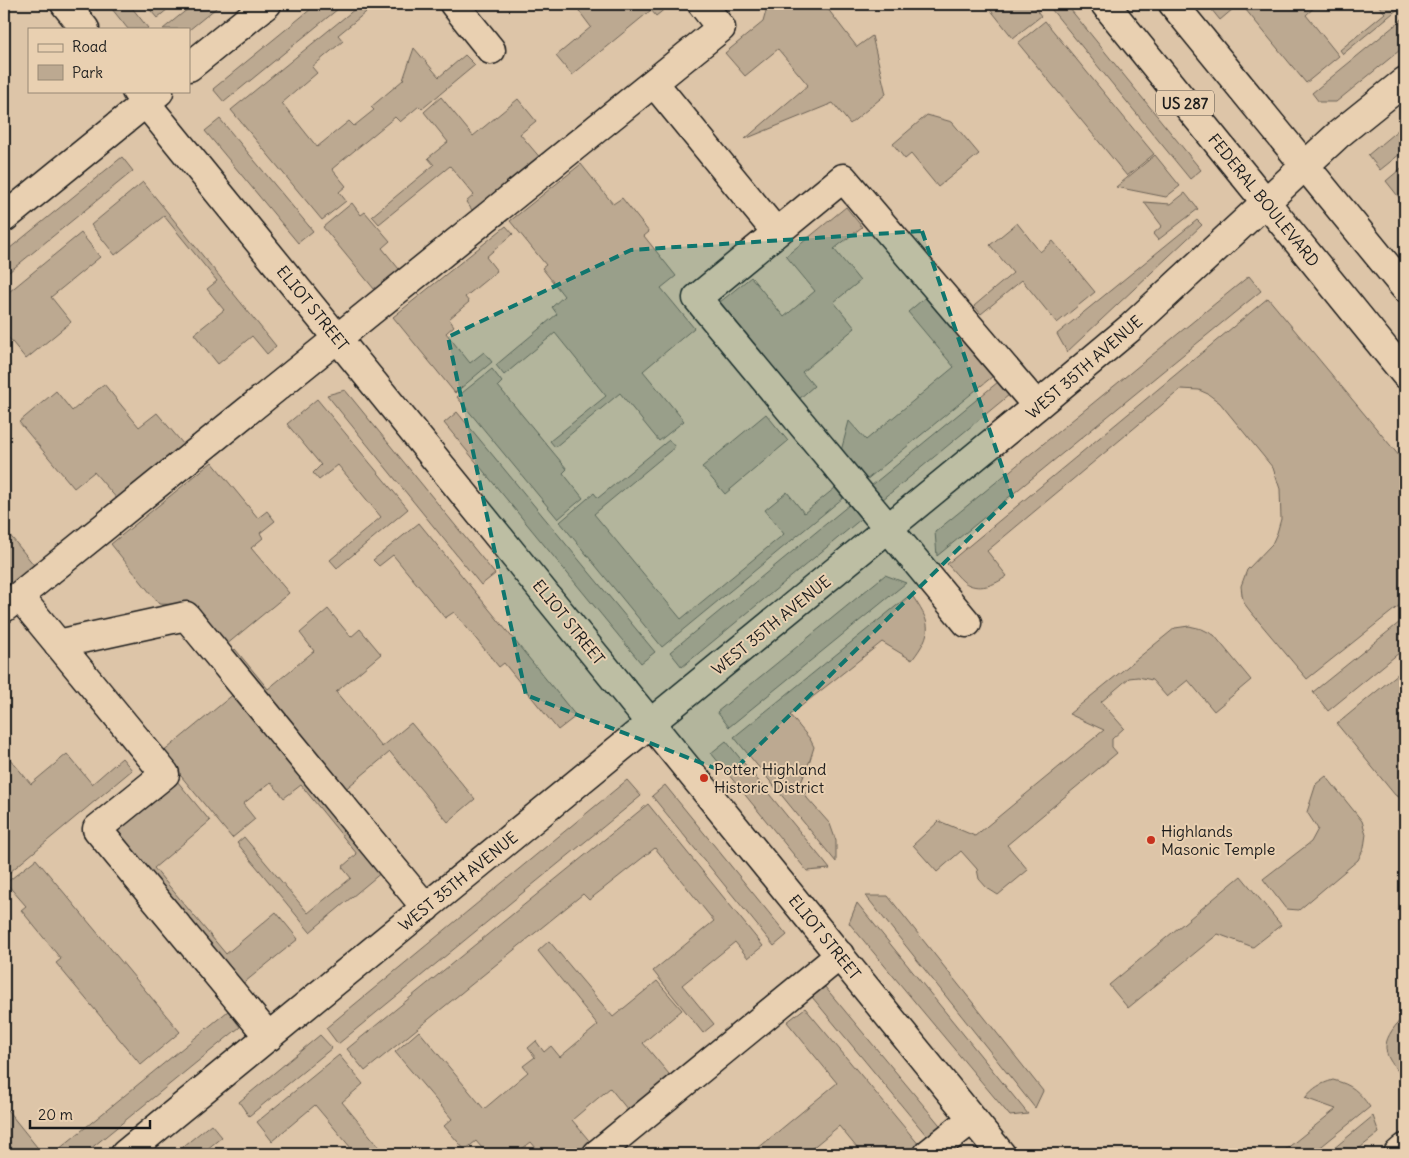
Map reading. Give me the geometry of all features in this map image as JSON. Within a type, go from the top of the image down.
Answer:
[{"type":"street","points":[[65,4],[84,28]]},
{"type":"street","points":[[190,66],[267,4]]},
{"type":"street","points":[[454,4],[491,50]]},
{"type":"street","points":[[269,1037],[97,829],[165,774],[58,644],[11,602],[721,28],[702,4]]},
{"type":"street","name":"FEDERAL BOULEVARD","points":[[1105,4],[1405,374]]},
{"type":"street","name":"US 287","points":[[1173,4],[1405,288]]},
{"type":"street","name":"WEST 35TH AVENUE","points":[[125,1154],[1038,406],[1130,328],[1339,134],[1405,81]]},
{"type":"street","points":[[654,83],[776,232]]},
{"type":"street","points":[[4,218],[147,95]]},
{"type":"street","name":"ELIOT STREET","points":[[147,95],[338,339],[1001,1154]]},
{"type":"street","points":[[966,623],[697,298],[843,178],[1038,406]]},
{"type":"street","points":[[58,644],[186,616],[426,908]]},
{"type":"street","points":[[598,1154],[840,955]]},
{"type":"street","points":[[928,1154],[972,1119]]},
{"type":"street","points":[[1398,1154],[1405,1148]]},
{"type":"highlighted area","points":[[922,231],[1012,496],[730,774],[526,695],[448,337],[631,250]]},
{"type":"green space","points":[[108,4],[129,4],[148,28],[127,28]]},
{"type":"green space","points":[[145,4],[174,4],[157,18]]},
{"type":"green space","points":[[194,4],[221,4],[190,29],[164,28]]},
{"type":"green space","points":[[317,4],[344,4],[224,102],[213,89]]},
{"type":"green space","points":[[361,4],[376,4],[338,35],[343,41],[312,67],[317,73],[282,103],[317,147],[349,121],[354,126],[374,110],[371,107],[403,80],[414,48],[439,77],[465,55],[475,65],[422,109],[419,106],[400,122],[395,117],[332,169],[346,186],[339,192],[346,201],[322,220],[231,110]]},
{"type":"green space","points":[[587,4],[671,4],[656,16],[651,10],[572,75],[556,56],[591,27],[579,11]]},
{"type":"green space","points":[[768,4],[824,4],[857,47],[872,36],[886,94],[850,124],[833,103],[745,139],[808,85],[778,49],[745,76],[725,53],[763,22]]},
{"type":"green space","points":[[986,4],[1032,4],[1041,16],[1013,38]]},
{"type":"green space","points":[[1047,4],[1066,4],[1201,170],[1190,179]]},
{"type":"green space","points":[[1207,4],[1229,4],[1233,9],[1220,20]]},
{"type":"green space","points":[[1241,4],[1318,4],[1306,15],[1339,56],[1306,83]]},
{"type":"green space","points":[[1377,4],[1404,4],[1343,54],[1340,50],[1385,13]]},
{"type":"green space","points":[[1405,17],[1405,46],[1336,102],[1319,102],[1312,93]]},
{"type":"green space","points":[[1045,21],[1154,154],[1127,176],[1018,43]]},
{"type":"green space","points":[[441,97],[473,136],[518,99],[536,121],[520,134],[542,160],[476,215],[466,202],[474,195],[450,166],[379,224],[372,216],[434,165],[428,158],[448,142],[424,112]]},
{"type":"green space","points":[[927,115],[952,122],[979,154],[938,187],[911,154],[905,159],[893,144]]},
{"type":"green space","points":[[220,119],[313,231],[298,243],[205,131]]},
{"type":"green space","points":[[1405,124],[1405,150],[1380,170],[1368,155]]},
{"type":"green space","points":[[1155,155],[1180,186],[1166,197],[1116,187]]},
{"type":"green space","points":[[122,157],[133,171],[4,276],[4,253]]},
{"type":"green space","points":[[581,164],[613,204],[622,198],[649,232],[644,236],[676,276],[661,288],[694,328],[643,371],[684,421],[659,441],[620,393],[555,447],[550,441],[606,396],[555,333],[504,375],[496,365],[557,314],[552,307],[564,296],[542,268],[546,265],[510,221]]},
{"type":"green space","points":[[1405,165],[1405,205],[1386,181]]},
{"type":"green space","points":[[143,182],[276,346],[267,354],[252,336],[218,364],[194,334],[224,310],[207,289],[217,281],[164,216],[115,255],[91,225]]},
{"type":"green space","points":[[1185,193],[1198,209],[1158,240],[1153,234],[1162,226],[1144,202],[1171,204]]},
{"type":"green space","points":[[352,203],[361,215],[365,212],[390,241],[382,248],[403,274],[379,295],[323,227]]},
{"type":"green space","points":[[846,207],[862,227],[834,249],[860,281],[834,302],[855,328],[802,372],[814,386],[799,399],[720,302],[751,277],[784,317],[815,291],[786,256]]},
{"type":"green space","points":[[1197,220],[1202,225],[1067,352],[1057,334]]},
{"type":"green space","points":[[1017,223],[1040,252],[1053,241],[1095,292],[1057,323],[1022,280],[981,314],[974,306],[1013,273],[990,245]]},
{"type":"green space","points":[[506,226],[513,234],[486,257],[497,271],[465,297],[469,302],[449,319],[454,326],[446,333],[470,363],[484,352],[492,362],[455,393],[393,317]]},
{"type":"green space","points":[[81,233],[100,257],[51,297],[71,322],[26,359],[4,332],[4,296]]},
{"type":"green space","points":[[1249,276],[1261,291],[937,556],[935,532]]},
{"type":"green space","points":[[928,295],[993,376],[865,481],[841,451],[849,421],[866,440],[954,367],[908,312]]},
{"type":"green space","points":[[1268,298],[1405,463],[1405,601],[1307,679],[1250,611],[1244,603],[1242,595],[1241,586],[1247,570],[1272,544],[1281,519],[1280,489],[1273,468],[1220,403],[1199,390],[1181,389],[987,551],[1007,576],[992,584],[975,587],[964,582],[947,564]]},
{"type":"green space","points":[[492,369],[502,382],[498,386],[567,469],[563,473],[583,498],[558,519],[457,397]]},
{"type":"green space","points":[[998,382],[1009,395],[882,500],[871,486]]},
{"type":"green space","points":[[104,384],[139,427],[157,413],[184,445],[118,500],[94,472],[74,488],[19,422],[56,391],[72,411]]},
{"type":"green space","points":[[345,390],[495,574],[481,585],[327,395]]},
{"type":"green space","points":[[317,399],[408,509],[337,568],[330,560],[381,517],[338,465],[319,480],[313,473],[321,465],[287,424]]},
{"type":"green space","points":[[457,412],[655,652],[641,663],[444,423]]},
{"type":"green space","points":[[766,414],[788,441],[725,494],[702,467]]},
{"type":"green space","points":[[669,440],[675,447],[594,514],[681,619],[784,534],[765,510],[787,492],[804,513],[835,488],[843,498],[662,647],[560,522],[594,493],[598,498]]},
{"type":"green space","points":[[212,462],[258,518],[267,511],[275,521],[260,533],[263,538],[251,548],[289,593],[226,645],[192,605],[159,604],[111,544]]},
{"type":"green space","points":[[849,505],[861,519],[682,667],[670,652]]},
{"type":"green space","points":[[419,523],[576,716],[558,730],[504,663],[499,667],[454,612],[445,618],[393,555],[379,566],[373,560]]},
{"type":"green space","points":[[4,528],[34,565],[4,590]]},
{"type":"green space","points":[[885,575],[906,583],[729,727],[717,712]]},
{"type":"green space","points":[[911,594],[923,612],[927,627],[924,642],[912,660],[882,642],[790,715],[810,739],[814,747],[801,783],[807,798],[830,824],[836,841],[836,862],[734,737]]},
{"type":"green space","points":[[328,609],[351,637],[360,629],[381,654],[336,692],[382,747],[411,723],[475,799],[448,822],[390,752],[343,791],[229,655],[235,649],[268,689],[314,651],[300,633]]},
{"type":"green space","points":[[1405,618],[1405,648],[1328,711],[1313,692]]},
{"type":"green space","points":[[1189,626],[1202,629],[1214,635],[1251,680],[1214,711],[1188,680],[1167,697],[1152,680],[1138,677],[1129,678],[1101,702],[1124,728],[1112,739],[1112,747],[1117,753],[1007,845],[1028,870],[998,895],[987,888],[979,879],[977,869],[961,851],[937,872],[913,845],[939,821],[975,836],[1104,730],[1069,714],[1175,628]]},
{"type":"green space","points":[[1405,668],[1405,800],[1395,795],[1337,724]]},
{"type":"green space","points":[[235,693],[382,872],[310,932],[237,843],[244,837],[308,913],[351,878],[342,867],[357,854],[301,785],[284,798],[271,782],[243,804],[255,819],[232,838],[162,753]]},
{"type":"green space","points":[[726,741],[830,869],[807,871],[711,753]]},
{"type":"green space","points":[[4,752],[31,784],[67,754],[92,784],[122,758],[132,770],[4,877]]},
{"type":"green space","points":[[1326,776],[1362,821],[1366,834],[1364,848],[1358,860],[1299,910],[1286,909],[1263,879],[1311,842],[1318,829],[1307,812],[1316,784]]},
{"type":"green space","points":[[627,780],[641,796],[338,1044],[326,1028]]},
{"type":"green space","points":[[177,781],[210,821],[154,868],[226,954],[276,912],[298,939],[240,986],[114,833]]},
{"type":"green space","points":[[665,785],[787,935],[774,946],[652,796]]},
{"type":"green space","points":[[648,804],[763,946],[748,958],[735,942],[682,985],[714,1024],[703,1033],[653,971],[714,921],[655,848],[589,900],[583,894],[365,1071],[347,1049]]},
{"type":"green space","points":[[36,859],[180,1032],[141,1065],[56,963],[61,959],[21,910],[26,906],[6,883]]},
{"type":"green space","points":[[1241,876],[1281,925],[1253,947],[1218,934],[1128,1008],[1109,985]]},
{"type":"green space","points":[[866,896],[888,896],[1043,1091],[1035,1108]]},
{"type":"green space","points":[[857,903],[1028,1114],[1010,1116],[849,923]]},
{"type":"green space","points":[[549,941],[613,1017],[657,981],[682,1010],[643,1043],[674,1080],[632,1115],[610,1088],[572,1120],[592,1144],[581,1154],[541,1154],[531,1142],[515,1154],[487,1154],[476,1141],[465,1150],[444,1126],[452,1119],[395,1052],[419,1031],[484,1109],[528,1072],[523,1066],[535,1057],[528,1048],[536,1041],[544,1052],[551,1046],[560,1057],[598,1025],[538,951]]},
{"type":"green space","points":[[825,987],[944,1130],[931,1141],[812,997]]},
{"type":"green space","points":[[805,1008],[920,1146],[910,1154],[862,1154],[839,1126],[805,1154],[751,1154],[837,1083],[787,1022]]},
{"type":"green space","points":[[228,1011],[240,1027],[84,1154],[53,1154]]},
{"type":"green space","points":[[1403,1017],[1405,1018],[1405,1079],[1391,1063],[1386,1049],[1390,1035]]},
{"type":"green space","points":[[320,1035],[332,1048],[249,1116],[239,1102]]},
{"type":"green space","points":[[339,1055],[363,1084],[342,1102],[385,1154],[356,1154],[315,1105],[272,1141],[257,1122]]},
{"type":"green space","points":[[1333,1080],[1355,1089],[1370,1107],[1312,1154],[1280,1154],[1336,1109],[1305,1098],[1318,1086]]},
{"type":"green space","points":[[4,1106],[41,1152],[38,1154],[17,1154],[4,1138]]},
{"type":"green space","points":[[1373,1116],[1379,1133],[1352,1154],[1327,1154]]},
{"type":"green space","points":[[211,1124],[222,1137],[201,1154],[174,1154]]},
{"type":"place","name":"Potter Highland Historic District","points":[[704,778]]},
{"type":"place","name":"Highlands Masonic Temple","points":[[1151,840]]}]
